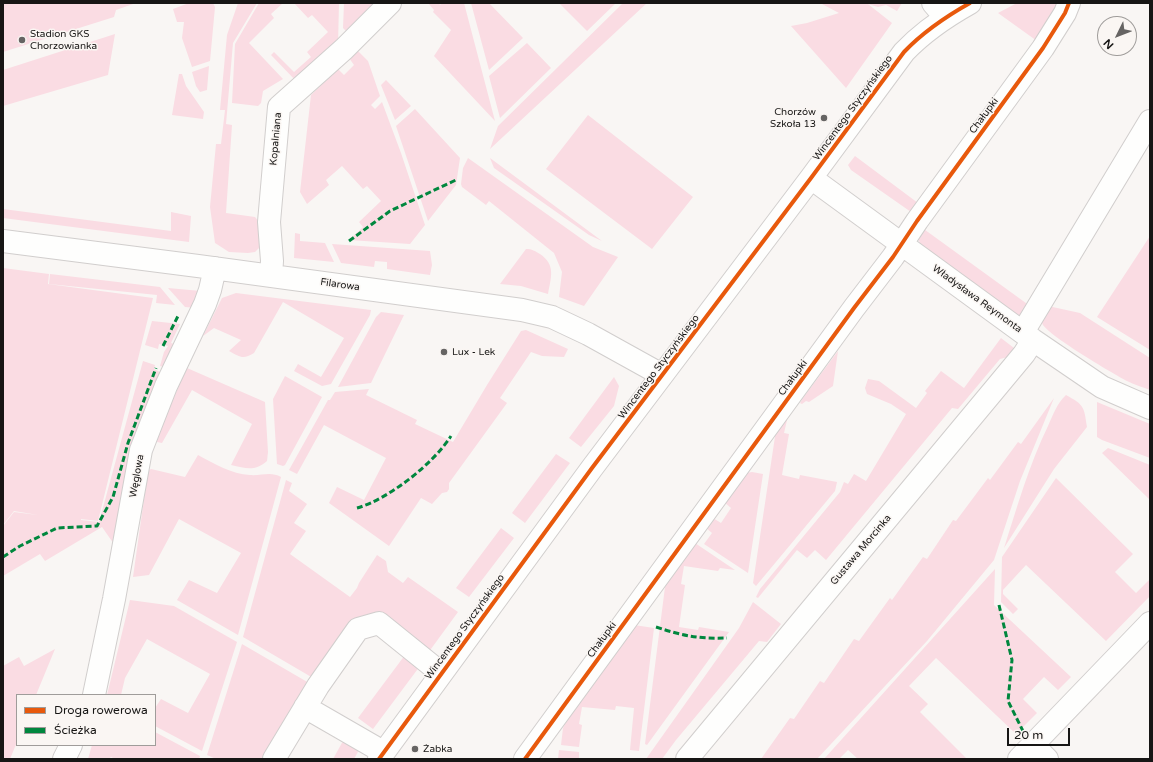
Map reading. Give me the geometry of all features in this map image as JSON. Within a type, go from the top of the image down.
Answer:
[{"type":"street","name":"Kopalniana","points":[[271,276],[272,261],[269,222],[279,108],[344,49],[390,3]]},
{"type":"street","name":"Wincentego Styczyńskiego","points":[[381,756],[441,673],[904,52],[916,40],[939,10],[970,3]]},
{"type":"street","name":"Chałupki","points":[[525,759],[902,244],[1043,48],[1065,13],[1069,3]]},
{"type":"street","name":"Gustawa Morcinka","points":[[687,759],[1024,354],[1028,336],[1150,121]]},
{"type":"street","name":"Władysława Reymonta","points":[[811,178],[1028,336],[1102,386],[1150,408]]},
{"type":"street","name":"Filarowa","points":[[3,242],[215,268],[522,310],[552,317],[594,338],[662,376]]},
{"type":"street","name":"Węglowa","points":[[94,694],[114,599],[141,450],[166,386],[210,290],[215,268]]},
{"type":"street","points":[[1033,754],[1150,622]]},
{"type":"street","points":[[274,759],[318,686],[358,629],[379,623],[441,673]]},
{"type":"street","points":[[305,707],[381,756]]},
{"type":"street","points":[[64,759],[70,746]]},
{"type":"shaded area","name":"Stadion GKS Chorzowianka","points":[[3,3],[136,3],[116,10],[114,17],[3,52]]},
{"type":"shaded area","points":[[189,3],[213,3],[215,7],[210,61],[192,67],[182,38],[184,22],[177,22],[173,9]]},
{"type":"shaded area","points":[[238,3],[257,3],[233,43],[226,124],[232,125],[226,213],[255,217],[265,229],[260,247],[255,252],[248,253],[229,252],[215,243],[210,207],[216,144],[221,144],[225,110],[220,110],[227,35]]},
{"type":"shaded area","points":[[259,3],[283,3],[271,14],[274,18],[249,43],[283,79],[263,91],[261,103],[258,106],[232,103],[235,44]]},
{"type":"shaded area","points":[[294,3],[339,3],[338,45],[298,83],[271,55],[274,52],[294,72],[311,57],[307,52],[328,32],[312,15],[308,18]]},
{"type":"shaded area","points":[[344,3],[380,3],[349,34],[343,28]]},
{"type":"shaded area","points":[[428,3],[439,3],[440,5],[442,3],[464,3],[495,121],[434,56],[451,30],[433,12],[434,10]]},
{"type":"shaded area","points":[[471,3],[489,3],[523,38],[489,70]]},
{"type":"shaded area","points":[[559,3],[616,3],[587,31]]},
{"type":"shaded area","points":[[623,3],[647,3],[490,149],[498,126]]},
{"type":"shaded area","points":[[902,3],[897,11],[886,5],[878,7],[868,4],[892,23],[846,88],[791,26],[807,23],[839,13],[822,4]]},
{"type":"shaded area","points":[[1017,3],[1065,3],[1037,41],[998,13]]},
{"type":"shaded area","points":[[115,34],[108,75],[3,106],[3,70]]},
{"type":"shaded area","points":[[527,43],[551,68],[500,118],[489,76]]},
{"type":"shaded area","points":[[357,50],[368,61],[380,96],[371,105],[375,109],[382,102],[425,225],[410,244],[349,240],[363,227],[359,222],[381,201],[367,186],[363,189],[342,166],[326,180],[329,185],[307,204],[300,192],[311,95],[338,69],[344,75],[354,65],[349,58]]},
{"type":"shaded area","points":[[209,66],[207,90],[200,92],[196,86],[192,72]]},
{"type":"shaded area","points":[[179,74],[182,74],[186,86],[204,112],[203,119],[172,115]]},
{"type":"shaded area","points":[[386,80],[411,106],[395,120],[381,85]]},
{"type":"shaded area","points":[[415,109],[460,158],[456,185],[428,221],[396,126]]},
{"type":"shaded area","points":[[588,115],[693,197],[652,249],[546,169]]},
{"type":"shaded area","points":[[855,156],[918,203],[911,212],[851,170],[848,165]]},
{"type":"shaded area","points":[[468,158],[593,247],[618,257],[584,306],[559,297],[562,272],[554,253],[489,201],[486,205],[462,187],[463,168]]},
{"type":"shaded area","points":[[490,158],[602,241],[589,235],[494,168]]},
{"type":"shaded area","points":[[3,209],[171,231],[171,212],[191,216],[189,242],[3,218]]},
{"type":"shaded area","points":[[921,227],[1030,306],[1020,316],[1015,316],[920,244],[918,237]]},
{"type":"shaded area","points":[[295,233],[300,234],[300,241],[325,243],[334,262],[294,258]]},
{"type":"shaded area","points":[[1150,236],[1150,350],[1097,317]]},
{"type":"shaded area","points":[[332,244],[430,251],[432,265],[430,275],[387,269],[387,262],[375,261],[374,267],[341,263]]},
{"type":"shaded area","points":[[526,249],[540,254],[548,262],[551,272],[548,294],[521,286],[500,284]]},
{"type":"shaded area","points":[[3,268],[49,274],[48,284],[153,298],[98,521],[81,520],[99,522],[143,361],[155,365],[154,369],[164,374],[116,547],[102,527],[45,561],[40,554],[3,576],[3,526],[14,512],[38,515],[14,511],[3,525]]},
{"type":"shaded area","points":[[50,274],[160,287],[175,305],[156,303],[157,295],[49,284]]},
{"type":"shaded area","points":[[168,288],[201,291],[196,308],[185,307]]},
{"type":"shaded area","points":[[236,293],[371,310],[370,315],[331,384],[322,386],[294,371],[298,364],[321,377],[344,338],[283,302],[254,353],[250,355],[242,357],[229,351],[241,340],[214,328],[203,336],[222,298]]},
{"type":"shaded area","points":[[1048,306],[1080,313],[1150,358],[1150,390],[1120,377],[1081,354],[1055,336],[1042,323],[1042,317]]},
{"type":"shaded area","points":[[381,312],[404,315],[371,383],[338,387],[376,317]]},
{"type":"shaded area","points":[[152,321],[180,324],[171,343],[178,345],[167,368],[160,366],[164,352],[168,346],[159,344],[158,349],[145,345]]},
{"type":"shaded area","points":[[526,330],[568,349],[564,357],[542,356],[531,352],[500,398],[507,403],[449,483],[449,489],[447,492],[442,493],[432,504],[421,498],[389,546],[329,503],[337,487],[364,500],[386,458],[324,425],[297,474],[289,470],[328,400],[330,400],[335,392],[369,389],[366,395],[417,420],[415,424],[453,442],[521,331]]},
{"type":"shaded area","points":[[1001,338],[1014,348],[1012,356],[1000,359],[958,409],[952,408],[826,560],[815,550],[807,558],[797,550],[758,598],[756,597],[760,589],[840,492],[844,482],[848,484],[854,474],[866,481],[906,414],[891,404],[867,394],[865,388],[868,379],[879,381],[916,408],[927,393],[925,391],[941,371],[964,388]]},
{"type":"shaded area","points":[[838,351],[833,386],[809,402],[806,401],[802,404],[800,403],[803,398]]},
{"type":"shaded area","points":[[187,368],[265,402],[268,452],[267,461],[254,468],[231,465],[252,424],[192,390],[162,443],[157,442],[158,432]]},
{"type":"shaded area","points":[[285,376],[322,397],[285,465],[283,466],[277,464],[273,399]]},
{"type":"shaded area","points":[[614,377],[619,386],[614,406],[581,447],[569,438]]},
{"type":"shaded area","points":[[1066,395],[1080,404],[1084,410],[1087,427],[1054,469],[1004,548],[1024,486],[1041,441],[1056,409]]},
{"type":"shaded area","points":[[1054,398],[1020,481],[994,560],[927,641],[817,759],[761,759],[790,718],[794,719],[820,681],[824,683],[854,639],[859,641],[890,598],[892,600],[923,557],[927,559],[953,520],[956,521],[988,478],[990,480],[1018,442],[1021,444]]},
{"type":"shaded area","points":[[1097,402],[1150,424],[1150,458],[1097,437]]},
{"type":"shaded area","points":[[788,416],[784,433],[789,434],[782,475],[799,479],[800,475],[837,482],[835,491],[756,586],[753,583],[776,430]]},
{"type":"shaded area","points":[[1108,448],[1150,465],[1150,500],[1102,453]]},
{"type":"shaded area","points":[[556,454],[570,463],[525,523],[512,513]]},
{"type":"shaded area","points":[[198,455],[236,473],[250,475],[273,474],[281,477],[238,635],[177,600],[189,580],[217,593],[241,553],[179,519],[149,575],[133,577],[148,471],[151,469],[185,477]]},
{"type":"shaded area","points":[[752,472],[763,474],[748,573],[704,544],[712,533],[705,527],[713,518],[721,523],[731,508],[724,502],[746,473]]},
{"type":"shaded area","points":[[1056,478],[1133,554],[1115,572],[1136,593],[1150,579],[1150,596],[1106,641],[1026,565],[1003,590],[1003,594],[1018,609],[1013,614],[1001,602],[1002,557]]},
{"type":"shaded area","points":[[286,480],[292,483],[289,491],[307,504],[294,523],[306,531],[290,554],[350,597],[377,555],[386,561],[388,572],[403,583],[408,577],[458,612],[428,653],[383,619],[313,678],[243,637]]},
{"type":"shaded area","points":[[501,528],[514,538],[469,597],[456,588]]},
{"type":"shaded area","points":[[695,543],[735,570],[720,568],[718,571],[684,566],[681,584],[685,585],[679,627],[698,630],[699,627],[729,632],[647,745],[645,744],[665,587],[671,574]]},
{"type":"shaded area","points":[[995,569],[994,605],[1071,677],[1058,690],[1044,677],[1023,699],[1037,713],[1016,734],[936,658],[909,686],[928,704],[920,712],[967,759],[858,759],[848,750],[839,759],[824,759]]},
{"type":"shaded area","points":[[130,600],[174,606],[237,642],[202,751],[156,727],[156,706],[161,699],[188,713],[210,674],[147,639],[125,678],[121,694],[107,694]]},
{"type":"shaded area","points":[[753,602],[781,624],[767,642],[759,641],[676,740],[662,759],[646,759],[739,628]]},
{"type":"shaded area","points":[[634,625],[654,628],[639,751],[630,750],[634,708],[616,706],[615,710],[582,707],[579,724],[582,725],[579,747],[561,745],[563,728],[570,714]]},
{"type":"shaded area","points":[[242,644],[309,683],[261,759],[216,759],[207,755]]},
{"type":"shaded area","points":[[55,649],[36,694],[16,694],[16,744],[10,759],[3,759],[3,666],[19,657],[24,666]]},
{"type":"shaded area","points":[[405,655],[420,666],[373,729],[358,718]]},
{"type":"shaded area","points":[[156,733],[200,756],[199,759],[115,759],[111,757],[109,759],[88,759],[92,746],[156,746]]},
{"type":"shaded area","points":[[343,741],[359,750],[354,759],[333,759]]},
{"type":"shaded area","points":[[559,750],[579,752],[579,759],[558,759]]},
{"type":"marked path","points":[[349,241],[390,211],[458,179]]},
{"type":"marked path","points":[[163,346],[178,316]]},
{"type":"marked path","points":[[3,557],[20,546],[57,528],[97,526],[113,497],[128,443],[156,368]]},
{"type":"marked path","points":[[357,508],[383,497],[410,479],[434,457],[451,436]]},
{"type":"marked path","points":[[999,605],[1012,660],[1008,701],[1023,731]]},
{"type":"marked path","points":[[656,627],[691,636],[727,638]]},
{"type":"cycle path","points":[[379,759],[592,468],[811,178],[904,52],[919,37],[935,25],[970,3]]},
{"type":"cycle path","points":[[525,759],[854,308],[893,257],[917,221],[1043,48],[1065,13],[1069,3]]},
{"type":"place","name":"Stadion GKS Chorzowianka","points":[[22,40]]},
{"type":"place","name":"Chorzów Szkoła 13","points":[[824,118]]},
{"type":"place","name":"Lux - Lek","points":[[444,352]]},
{"type":"place","name":"Żabka","points":[[415,749]]}]
